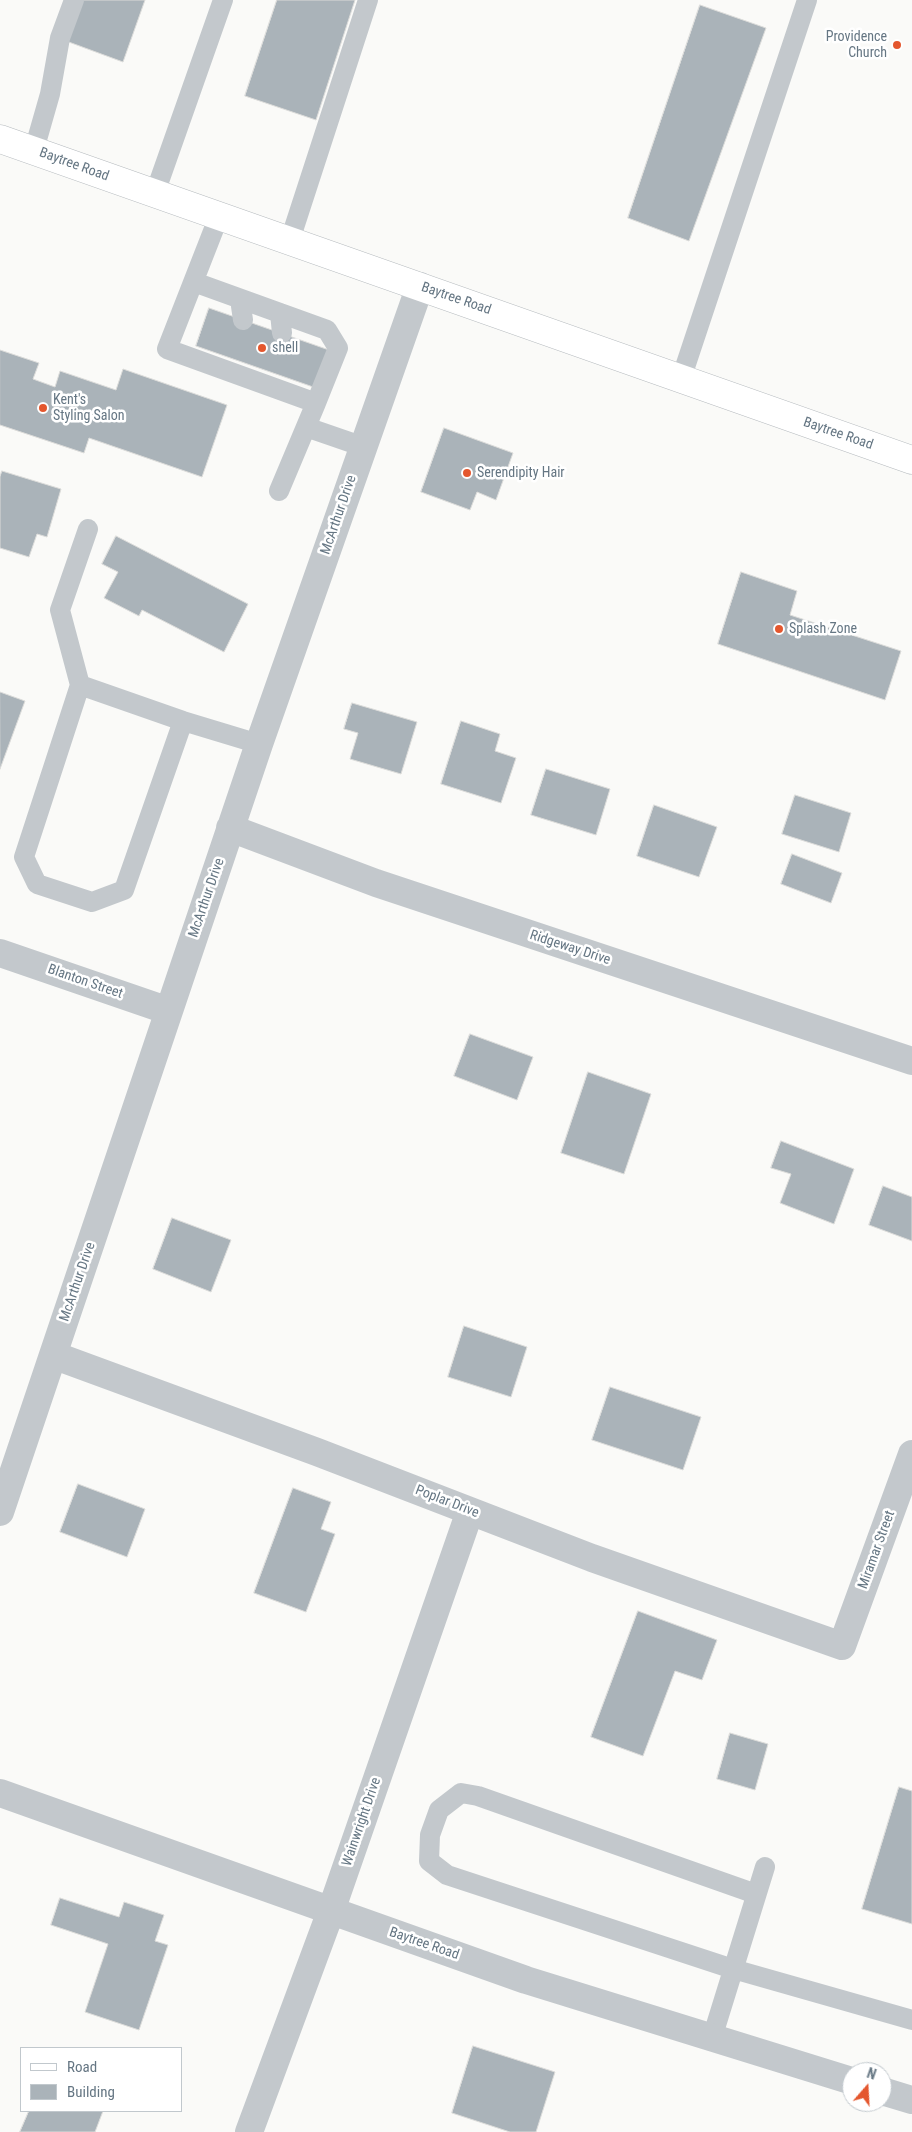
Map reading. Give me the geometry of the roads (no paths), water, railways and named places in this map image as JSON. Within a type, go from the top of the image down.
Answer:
[{"type":"main road","name":"Baytree Road","points":[[0,138],[912,460]]},
{"type":"street","name":"McArthur Drive","points":[[0,1512],[230,828],[420,286]]},
{"type":"street","name":"Ridgeway Drive","points":[[230,828],[376,883],[912,1061]]},
{"type":"street","name":"Blanton Street","points":[[0,953],[169,1011]]},
{"type":"street","name":"Poplar Drive","points":[[53,1355],[317,1452],[592,1558],[842,1646]]},
{"type":"street","name":"Miramar Street","points":[[842,1646],[912,1454]]},
{"type":"street","name":"Wainwright Drive","points":[[249,2132],[332,1911],[470,1511]]},
{"type":"street","name":"Baytree Road","points":[[0,1792],[526,1980],[842,2078]]},
{"type":"street","points":[[892,2094],[912,2100]]},
{"type":"lane","points":[[34,150],[50,94],[60,38],[74,0]]},
{"type":"lane","points":[[155,193],[223,0]]},
{"type":"lane","points":[[290,240],[368,0]]},
{"type":"lane","points":[[681,379],[806,0]]},
{"type":"lane","points":[[218,216],[167,349],[245,371],[286,385],[316,403]]},
{"type":"lane","points":[[194,282],[327,330],[338,348],[279,491]]},
{"type":"lane","points":[[240,299],[242,320]]},
{"type":"lane","points":[[280,313],[282,333]]},
{"type":"lane","points":[[306,427],[364,446]]},
{"type":"lane","points":[[88,529],[60,610],[80,685],[24,857],[37,884],[92,902],[124,890],[183,721]]},
{"type":"lane","points":[[80,685],[183,721],[259,744]]},
{"type":"lane","points":[[756,1894],[478,1796],[461,1793],[438,1810],[430,1836],[429,1861],[447,1875],[733,1969],[912,2020]]},
{"type":"lane","points":[[712,2038],[765,1867]]},
{"type":"place","name":"Providence Church","points":[[897,45]]},
{"type":"place","name":"shell","points":[[262,348]]},
{"type":"place","name":"Kent's Styling Salon","points":[[43,408]]},
{"type":"place","name":"Serendipity Hair","points":[[467,473]]},
{"type":"place","name":"Splash Zone","points":[[779,629]]}]
